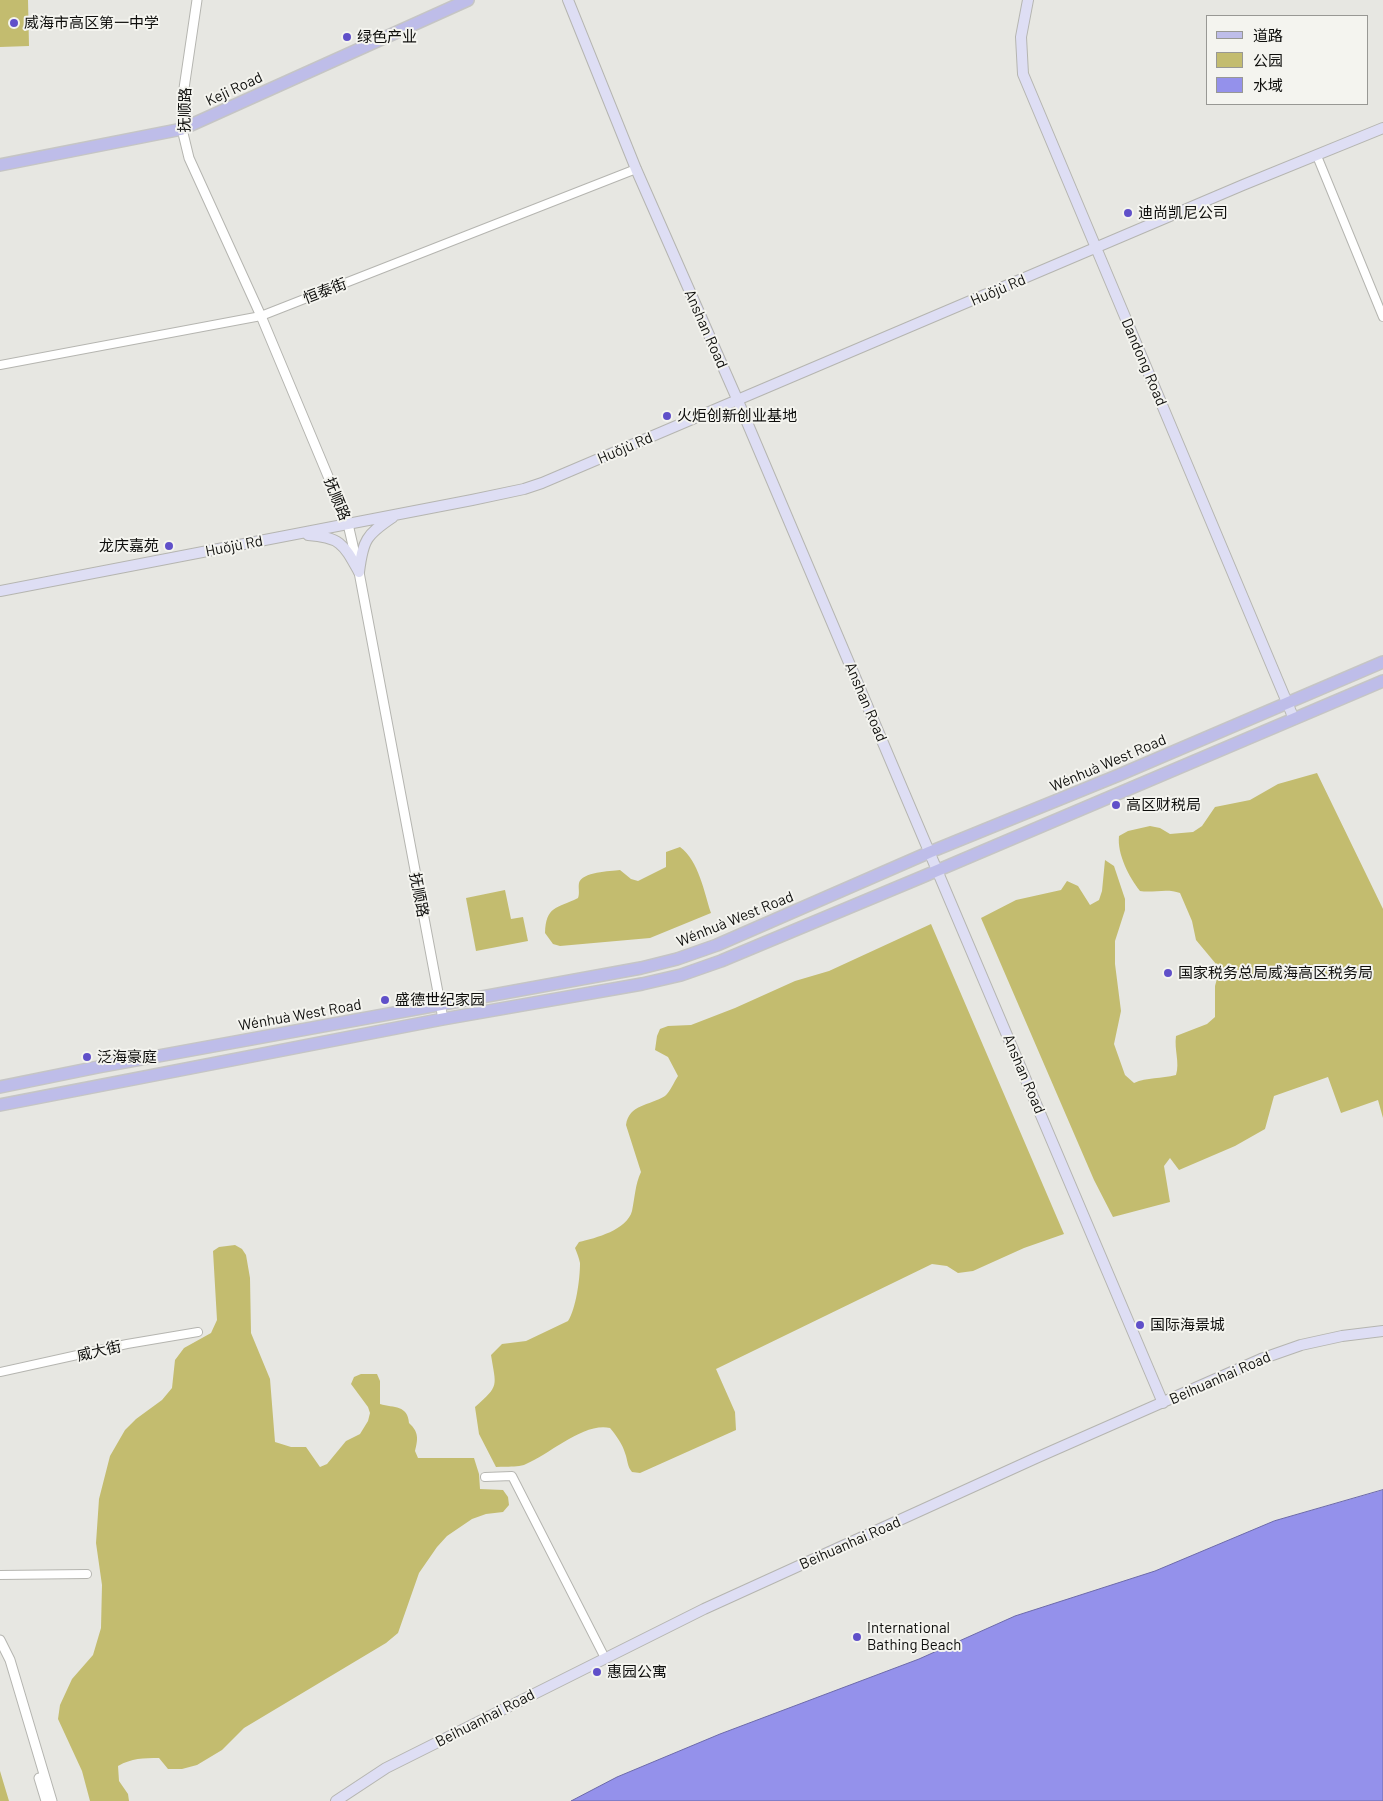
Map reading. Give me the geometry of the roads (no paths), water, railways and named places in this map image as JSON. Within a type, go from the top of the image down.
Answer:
[{"type":"main road","name":"Keji Road","points":[[0,165],[182,129],[468,0]]},
{"type":"main road","name":"Anshan Road","points":[[568,0],[636,169],[738,401],[1163,1403]]},
{"type":"main road","name":"Dandong Road","points":[[1028,0],[1021,37],[1023,74],[1294,718]]},
{"type":"main road","name":"Huǒjù Rd","points":[[0,591],[348,524],[542,484],[1243,185],[1383,128]]},
{"type":"main road","points":[[359,572],[362,550],[367,539],[375,529],[397,514]]},
{"type":"main road","points":[[295,534],[319,536],[336,541],[345,547],[359,572]]},
{"type":"main road","name":"Wénhuà West Road","points":[[0,1087],[98,1067],[641,968],[678,959],[717,945],[930,852],[1119,775],[1383,662]]},
{"type":"main road","name":"Wénhuà West Road","points":[[0,1105],[443,1019],[681,976],[938,870],[1383,681]]},
{"type":"main road","name":"Beihuanhai Road","points":[[336,1801],[386,1768],[704,1609],[1027,1462],[1261,1359],[1301,1345],[1342,1336],[1383,1331]]},
{"type":"street","name":"抚顺路","points":[[197,0],[182,102],[182,129],[189,158],[261,316],[348,524],[359,572],[443,1019]]},
{"type":"street","points":[[1318,156],[1383,317]]},
{"type":"street","name":"恒泰街","points":[[0,365],[261,316],[636,169]]},
{"type":"street","name":"威大街","points":[[0,1372],[127,1344],[198,1332]]},
{"type":"street","points":[[485,1477],[512,1476],[605,1658]]},
{"type":"street","points":[[0,1575],[87,1574]]},
{"type":"street","points":[[0,1640],[10,1660],[52,1801]]},
{"type":"street","points":[[0,1654],[6,1667],[46,1801]]},
{"type":"water","points":[[1383,1490],[1383,1801],[571,1801],[617,1777],[720,1734],[919,1659],[1015,1616],[1155,1571],[1274,1521]]},
{"type":"place","name":"威海市高区第一中学","points":[[14,23]]},
{"type":"place","name":"绿色产业","points":[[347,37]]},
{"type":"place","name":"迪尚凯尼公司","points":[[1128,213]]},
{"type":"place","name":"火炬创新创业基地","points":[[667,416]]},
{"type":"place","name":"龙庆嘉苑","points":[[169,546]]},
{"type":"place","name":"高区财税局","points":[[1116,805]]},
{"type":"place","name":"国家税务总局威海高区税务局","points":[[1168,973]]},
{"type":"place","name":"盛德世纪家园","points":[[385,1000]]},
{"type":"place","name":"泛海豪庭","points":[[87,1057]]},
{"type":"place","name":"国际海景城","points":[[1140,1325]]},
{"type":"place","name":"International Bathing Beach","points":[[857,1637]]},
{"type":"place","name":"惠园公寓","points":[[597,1672]]}]
